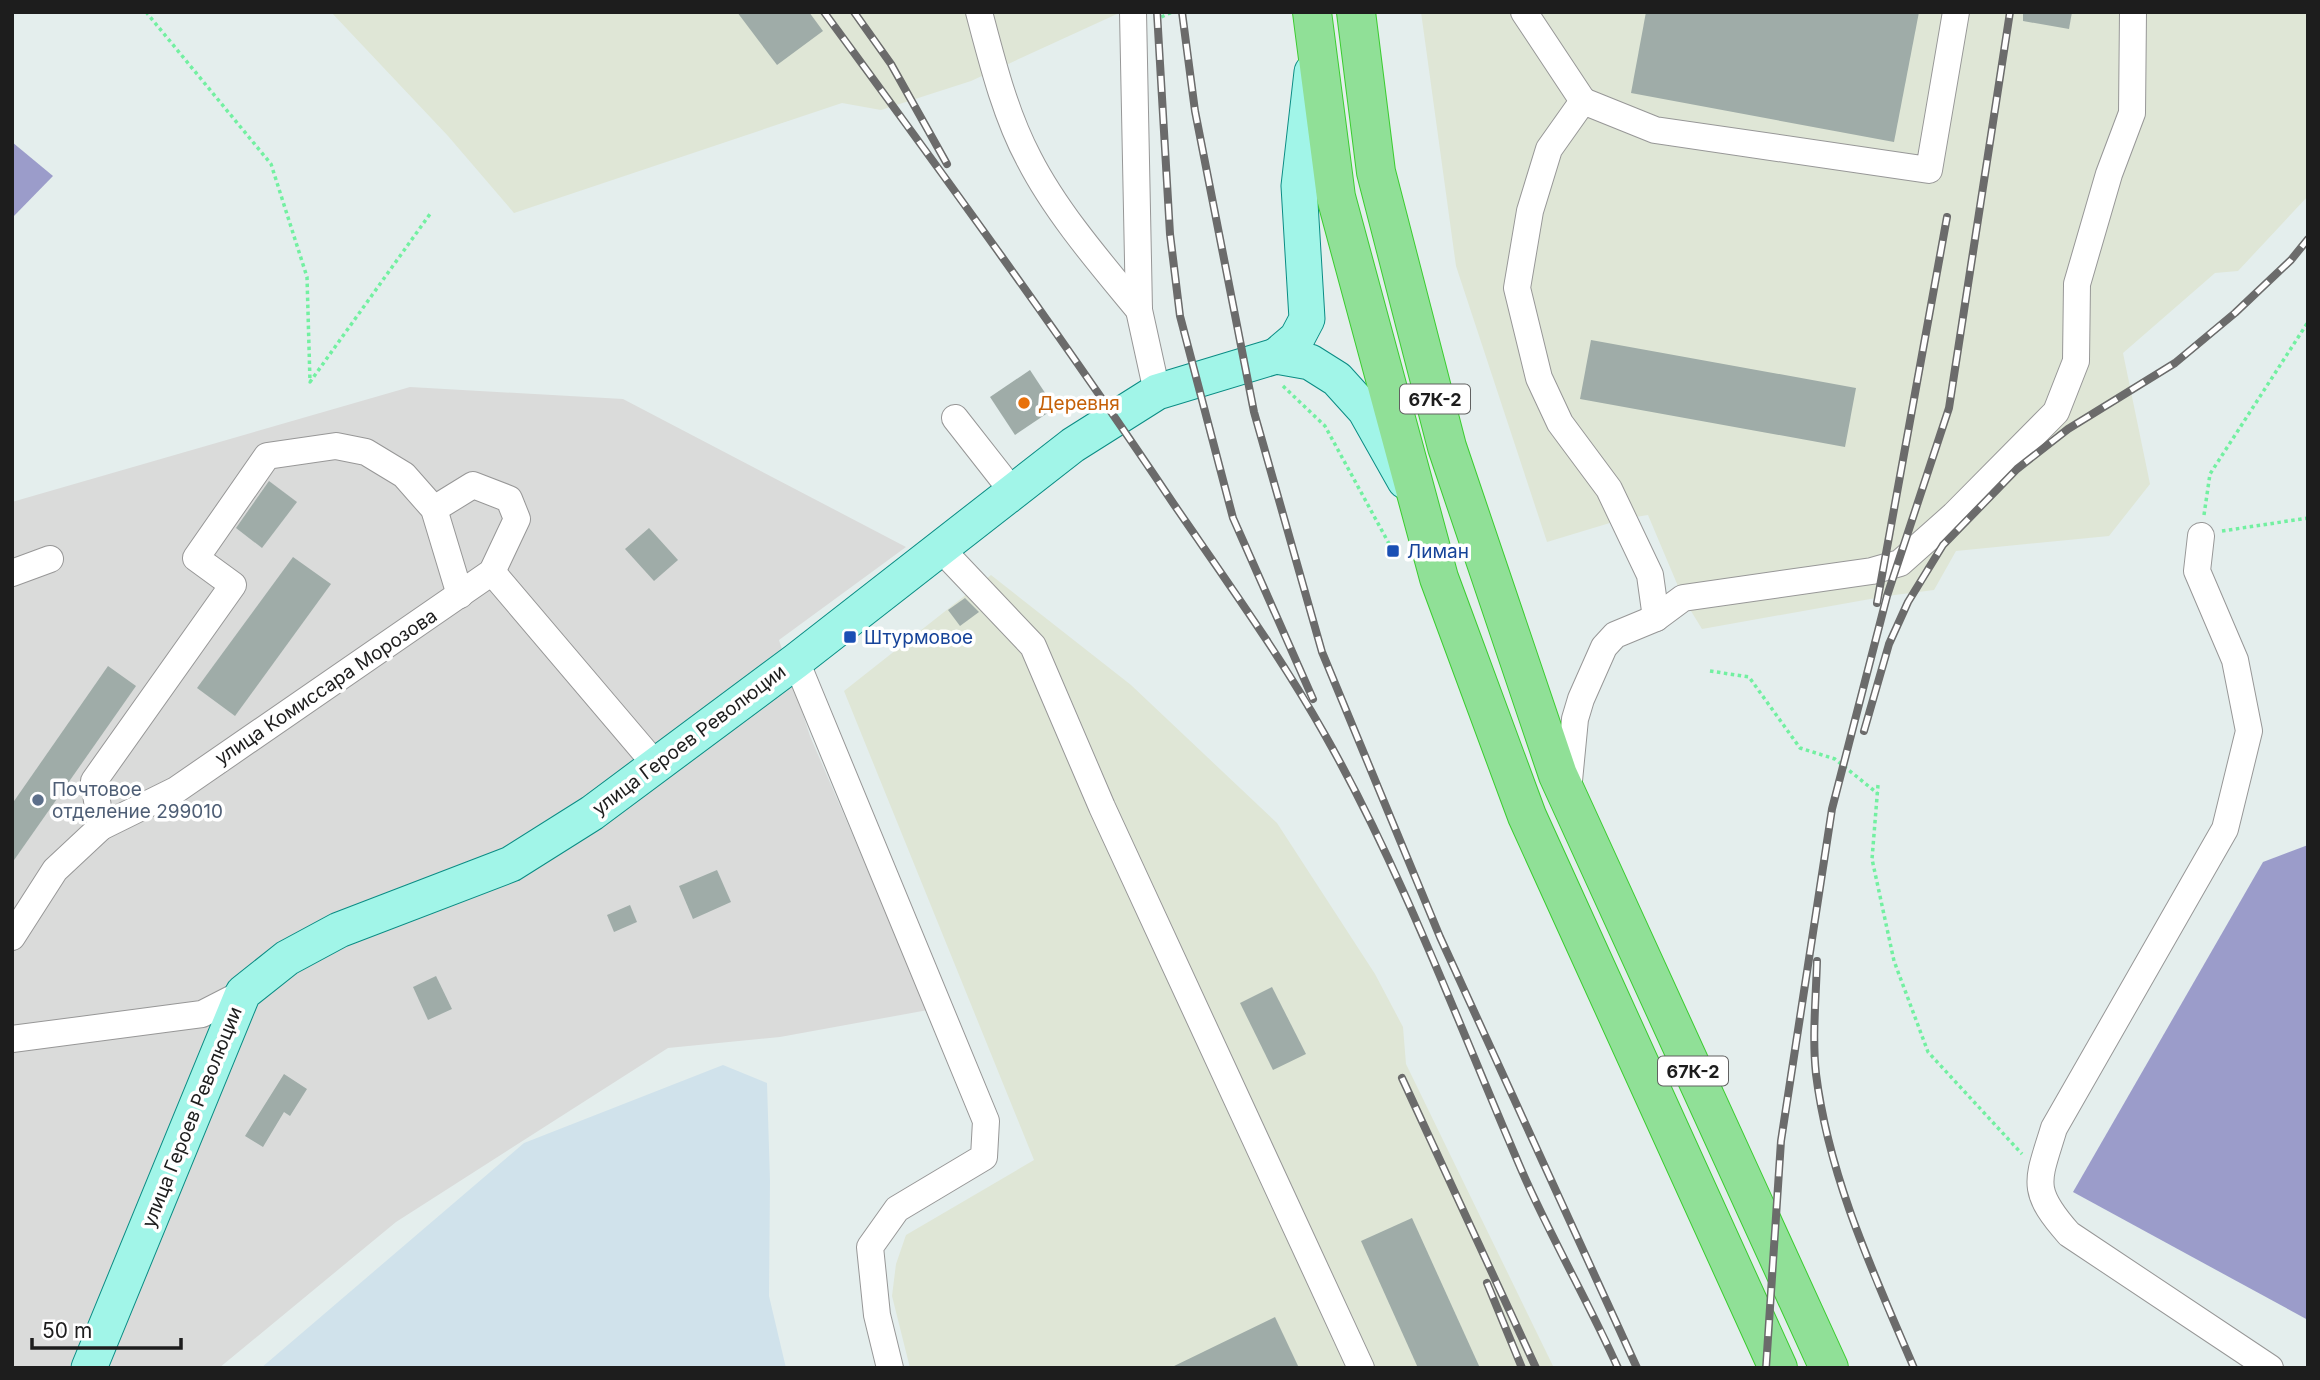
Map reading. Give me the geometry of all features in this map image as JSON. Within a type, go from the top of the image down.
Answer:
[{"type":"highway","name":"67К-2","points":[[1356,12],[1376,172],[1447,447],[1567,794],[1829,1368]]},
{"type":"highway","name":"67К-2","points":[[1314,25],[1336,197],[1439,578],[1527,816],[1778,1368]]},
{"type":"main road","points":[[1265,358],[1297,338],[1307,319],[1299,186],[1314,25]]},
{"type":"main road","name":"улица Героев Революции","points":[[89,1368],[243,993],[287,958],[338,930],[511,864],[592,813],[796,661],[1073,445],[1157,392],[1265,358],[1310,362],[1337,379],[1365,410],[1417,503]]},
{"type":"street","points":[[979,12],[995,70],[1028,159],[1090,251],[1139,310]]},
{"type":"street","points":[[1133,12],[1139,310],[1157,392]]},
{"type":"street","points":[[1524,12],[1583,101],[1655,130],[1929,170],[1956,12]]},
{"type":"street","points":[[1567,794],[1575,719],[1604,647],[1615,635],[1656,618],[1683,598],[1872,571],[1900,563],[1954,515],[2056,412],[2076,361],[2077,284],[2109,174],[2132,113],[2133,12]]},
{"type":"street","points":[[1583,101],[1549,149],[1530,211],[1517,289],[1539,378],[1560,423],[1609,489],[1650,575],[1656,618]]},
{"type":"street","points":[[954,418],[1013,492]]},
{"type":"street","points":[[101,827],[94,781],[233,585],[197,558],[267,456],[336,446],[366,452],[404,475],[434,509],[460,595]]},
{"type":"street","name":"улица Комиссара Морозова","points":[[12,937],[55,870],[101,827],[176,790],[492,572],[517,519],[509,499],[473,485],[434,509]]},
{"type":"street","points":[[2201,536],[2197,572],[2235,660],[2249,731],[2225,829],[2054,1128],[2039,1180],[2046,1209],[2069,1234],[2110,1265],[2270,1368]]},
{"type":"street","points":[[940,548],[1033,646],[1102,807],[1361,1368]]},
{"type":"street","points":[[12,573],[50,559]]},
{"type":"street","points":[[492,572],[656,765]]},
{"type":"street","points":[[796,661],[986,1121],[984,1157],[897,1209],[870,1247],[877,1315],[890,1368]]},
{"type":"street","points":[[12,1039],[202,1014],[243,993]]},
{"type":"path","points":[[146,12],[271,164],[307,277],[310,382],[430,214]]},
{"type":"path","points":[[2308,322],[2210,474],[2201,536],[2255,524],[2308,518]]},
{"type":"path","points":[[1265,358],[1325,426],[1393,551]]},
{"type":"path","points":[[1710,671],[1749,677],[1800,748],[1835,760],[1877,793]]},
{"type":"path","points":[[1878,785],[1872,859],[1894,961],[1928,1052],[2040,1174]]},
{"type":"shaded area","points":[[331,12],[1117,14],[971,81],[881,110],[842,103],[514,213],[448,136]]},
{"type":"shaded area","points":[[1421,12],[2308,12],[2308,196],[2238,271],[2215,273],[2123,353],[2150,484],[2109,536],[1956,551],[1934,590],[1702,629],[1683,598],[1648,515],[1623,519],[1547,542],[1456,266]]},
{"type":"shaded area","points":[[12,142],[53,176],[12,218]]},
{"type":"shaded area","name":"Штурмовое","points":[[410,387],[623,399],[906,547],[779,640],[810,736],[928,1010],[780,1037],[668,1048],[396,1222],[219,1368],[12,1368],[12,502]]},
{"type":"shaded area","points":[[991,575],[1131,685],[1277,823],[1375,974],[1403,1027],[1406,1064],[1554,1368],[910,1368],[892,1296],[896,1264],[906,1235],[1034,1160],[844,691]]},
{"type":"shaded area","points":[[2308,845],[2308,1320],[2073,1192],[2263,862]]},
{"type":"shaded area","points":[[723,1065],[767,1083],[769,1296],[786,1368],[261,1368],[524,1143]]},
{"type":"building","points":[[737,12],[809,12],[823,31],[777,65]]},
{"type":"building","points":[[1646,12],[1919,12],[1894,142],[1631,93]]},
{"type":"building","points":[[2023,12],[2072,12],[2069,29],[2023,21]]},
{"type":"building","points":[[1591,340],[1856,388],[1845,447],[1580,399]]},
{"type":"building","points":[[1030,370],[1055,408],[1015,435],[990,397]]},
{"type":"building","points":[[269,481],[297,502],[262,548],[236,528]]},
{"type":"building","points":[[649,528],[678,560],[654,581],[625,549]]},
{"type":"building","points":[[293,557],[331,584],[235,716],[197,688]]},
{"type":"building","points":[[965,598],[979,612],[960,626],[948,610]]},
{"type":"building","points":[[108,666],[136,686],[12,863],[12,804]]},
{"type":"building","points":[[717,870],[731,902],[693,919],[679,886]]},
{"type":"building","points":[[630,905],[637,922],[614,932],[607,915]]},
{"type":"building","points":[[436,976],[452,1009],[428,1020],[413,987]]},
{"type":"building","points":[[1272,987],[1306,1054],[1273,1070],[1240,1003]]},
{"type":"building","points":[[284,1074],[307,1089],[290,1116],[284,1112],[263,1147],[245,1136]]},
{"type":"building","points":[[1412,1218],[1480,1368],[1418,1368],[1361,1241]]},
{"type":"building","points":[[1275,1317],[1299,1368],[1170,1368]]},
{"type":"railway","points":[[824,12],[1088,379],[1252,618],[1308,705],[1380,840],[1532,1194],[1618,1368]]},
{"type":"railway","points":[[854,12],[891,64],[947,164]]},
{"type":"railway","points":[[1157,12],[1170,234],[1180,316],[1233,518],[1313,699]]},
{"type":"railway","points":[[1182,12],[1195,111],[1254,412],[1322,652],[1440,937],[1637,1368]]},
{"type":"railway","points":[[1766,1368],[1781,1141],[1832,809],[1887,596],[1949,408],[2010,12]]},
{"type":"railway","points":[[1877,603],[1947,217]]},
{"type":"railway","points":[[1864,731],[1889,644],[1908,602],[1943,545],[2017,469],[2068,429],[2175,363],[2235,313],[2291,260],[2308,239]]},
{"type":"railway","points":[[1817,961],[1814,1032],[1816,1074],[1822,1113],[1854,1224],[1914,1368]]},
{"type":"railway","points":[[1402,1078],[1536,1368]]},
{"type":"railway","points":[[1487,1283],[1522,1368]]},
{"type":"place","name":"Деревня","points":[[1024,403]]},
{"type":"place","name":"Лиман","points":[[1393,551]]},
{"type":"place","name":"Штурмовое","points":[[850,637]]},
{"type":"place","name":"Почтовое отделение 299010","points":[[38,800]]}]
